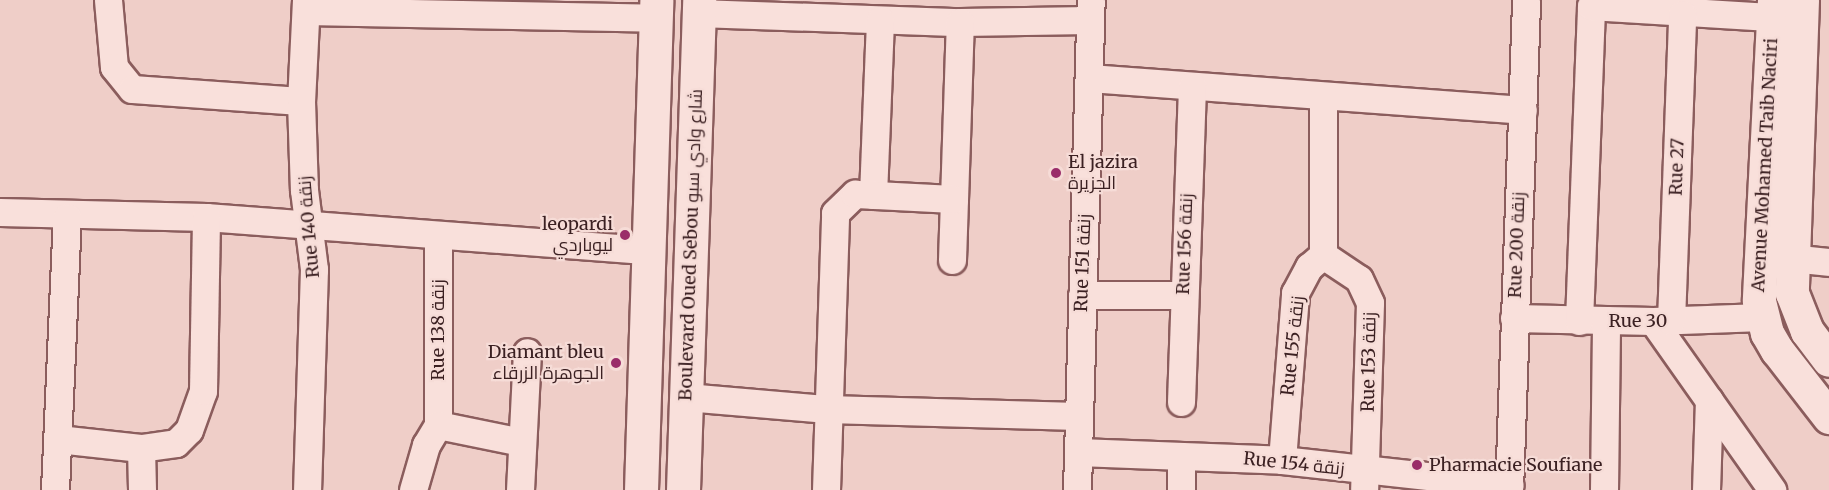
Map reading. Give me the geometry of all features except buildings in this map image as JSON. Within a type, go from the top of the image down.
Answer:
[{"type":"street","points":[[108,0],[114,67],[132,89],[301,101]]},
{"type":"street","name":"Rue 200 زنقة","points":[[1510,487],[1526,0]]},
{"type":"street","name":"Avenue Mohamed Taib Naciri","points":[[1802,0],[1791,258],[1798,314],[1829,360]]},
{"type":"street","points":[[306,6],[655,9],[642,490]]},
{"type":"street","name":"Rue 140 زنقة","points":[[306,6],[301,101],[304,190],[311,225],[314,269],[307,490]]},
{"type":"street","points":[[698,6],[880,20],[960,22],[1090,10]]},
{"type":"street","name":"Boulevard Oued Sebou شارع وادي سبو","points":[[683,490],[698,6]]},
{"type":"street","points":[[1579,321],[1591,6],[1682,14],[1773,8]]},
{"type":"street","name":"Avenue Mohamed Taib Naciri","points":[[1773,8],[1758,279],[1762,317],[1777,350],[1829,417]]},
{"type":"street","name":"Rue 151 زنقة","points":[[1077,490],[1090,10]]},
{"type":"street","name":"Rue 27","points":[[1662,321],[1682,14]]},
{"type":"street","points":[[873,195],[880,20]]},
{"type":"street","points":[[952,260],[960,22]]},
{"type":"street","points":[[1089,78],[1523,110]]},
{"type":"street","name":"Rue 156 زنقة","points":[[1181,402],[1192,86]]},
{"type":"street","points":[[1323,96],[1323,255]]},
{"type":"street","points":[[826,490],[832,224],[844,202],[855,194],[954,200]]},
{"type":"street","points":[[0,212],[67,217],[206,217],[648,250]]},
{"type":"street","points":[[54,490],[67,217]]},
{"type":"street","points":[[58,439],[141,448],[176,443],[189,430],[197,414],[203,391],[206,217]]},
{"type":"street","name":"Rue 138 زنقة","points":[[438,235],[438,425]]},
{"type":"street","name":"Rue 155 زنقة","points":[[1282,460],[1295,293],[1309,267],[1323,255]]},
{"type":"street","name":"Rue 153 زنقة","points":[[1323,255],[1359,279],[1370,303],[1365,481]]},
{"type":"street","points":[[1791,258],[1829,262]]},
{"type":"street","points":[[1082,295],[1183,295]]},
{"type":"street","name":"Rue 30","points":[[1514,318],[1662,321],[1762,317]]},
{"type":"street","points":[[1604,490],[1606,320]]},
{"type":"street","points":[[1662,321],[1709,400],[1772,490]]},
{"type":"street","points":[[520,490],[527,352]]},
{"type":"street","points":[[686,398],[827,409],[1078,416]]},
{"type":"street","points":[[1706,490],[1709,400]]},
{"type":"street","points":[[413,490],[426,445],[438,425],[521,442]]},
{"type":"street","points":[[141,448],[142,490]]},
{"type":"street","name":"Rue 154 زنقة","points":[[1078,452],[1282,460],[1365,481],[1510,487]]},
{"type":"street","points":[[1181,456],[1181,490]]},
{"type":"place","name":"El jazira الجزيرة","points":[[1056,173]]},
{"type":"place","name":"leopardi ليوباردي","points":[[625,235]]},
{"type":"place","name":"Diamant bleu الجوهرة الزرقاء","points":[[616,363]]},
{"type":"place","name":"Pharmacie Soufiane","points":[[1417,465]]}]
